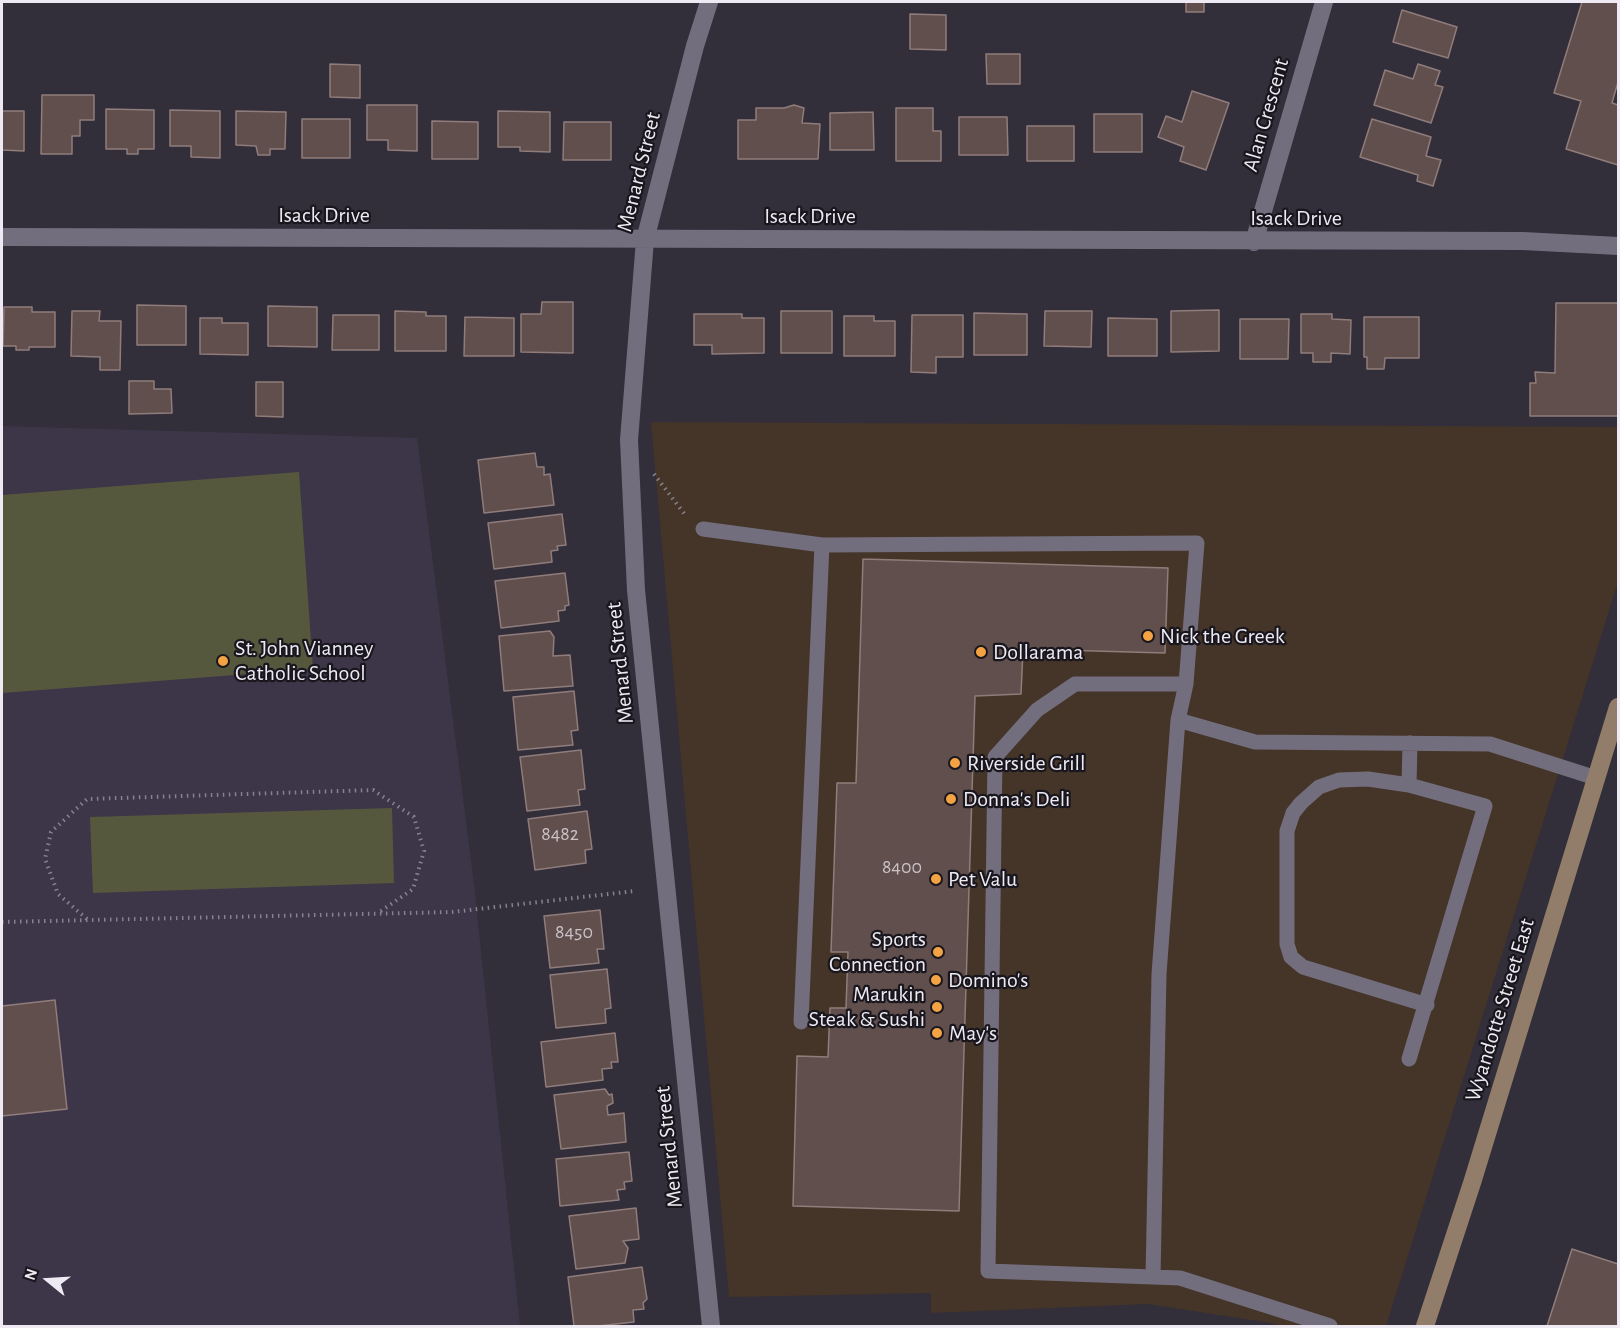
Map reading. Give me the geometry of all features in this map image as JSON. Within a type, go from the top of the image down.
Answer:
[{"type":"street","name":"Menard Street","points":[[709,2],[695,46],[645,240],[629,440],[636,590],[711,1326]]},
{"type":"street","name":"Alan Crescent","points":[[1254,242],[1324,2]]},
{"type":"street","name":"Isack Drive","points":[[2,237],[1523,241],[1618,246]]},
{"type":"street","name":"Wyandotte Street East","points":[[1425,1326],[1472,1182],[1618,707]]},
{"type":"lane","points":[[703,530],[822,545],[1197,543],[1186,684],[1178,720],[1160,974],[1153,1277]]},
{"type":"lane","points":[[801,1022],[822,545]]},
{"type":"lane","points":[[1186,684],[1076,684],[1037,710],[995,757],[988,1271],[1180,1278],[1330,1326]]},
{"type":"lane","points":[[1178,720],[1255,742],[1490,744],[1596,778]]},
{"type":"lane","points":[[1408,784],[1410,743]]},
{"type":"lane","points":[[1410,1059],[1427,1005],[1485,806],[1408,784],[1368,779],[1340,780],[1319,787],[1293,813],[1287,831],[1287,944],[1291,957],[1303,967],[1427,1005]]},
{"type":"path","points":[[629,440],[692,525],[703,530]]},
{"type":"path","points":[[88,920],[58,894],[45,859],[51,832],[87,799],[373,790],[414,818],[424,851],[413,890],[378,913]]},
{"type":"path","points":[[2,922],[453,912],[636,891]]},
{"type":"shaded area","points":[[651,422],[1618,427],[1618,582],[1386,1326],[1280,1326],[1147,1304],[931,1313],[931,1293],[729,1297]]},
{"type":"shaded area","name":"St. John Vianney Catholic School","points":[[2,426],[417,438],[474,884],[520,1326],[2,1326]]},
{"type":"green space","points":[[299,472],[313,669],[2,693],[2,495]]},
{"type":"green space","points":[[392,808],[394,883],[93,893],[90,817]]},
{"type":"building","points":[[1186,2],[1204,2],[1204,12],[1186,12]]},
{"type":"building","points":[[1582,2],[1618,2],[1618,82],[1612,103],[1618,105],[1618,165],[1566,149],[1581,101],[1554,93]]},
{"type":"building","points":[[1402,10],[1457,27],[1448,58],[1393,42]]},
{"type":"building","points":[[910,14],[946,15],[946,50],[910,49]]},
{"type":"building","points":[[986,54],[1020,54],[1020,84],[987,84]]},
{"type":"building","points":[[330,64],[360,65],[360,98],[330,97]]},
{"type":"building","points":[[1418,64],[1440,71],[1435,85],[1443,87],[1431,123],[1374,105],[1385,70],[1413,79]]},
{"type":"building","points":[[1192,91],[1229,103],[1206,170],[1180,161],[1184,147],[1158,137],[1166,116],[1182,122]]},
{"type":"building","points":[[42,95],[94,95],[94,120],[80,120],[80,136],[72,136],[72,154],[41,154]]},
{"type":"building","points":[[367,105],[417,105],[417,151],[388,150],[388,140],[367,140]]},
{"type":"building","points":[[794,105],[804,108],[802,123],[820,124],[818,159],[738,159],[738,120],[756,120],[756,108],[784,108]]},
{"type":"building","points":[[896,108],[933,108],[933,131],[941,131],[941,161],[896,161]]},
{"type":"building","points":[[106,109],[154,110],[154,149],[138,149],[138,154],[127,154],[127,149],[106,149]]},
{"type":"building","points":[[170,110],[220,111],[220,158],[191,157],[191,146],[170,146]]},
{"type":"building","points":[[2,111],[24,111],[24,151],[2,150]]},
{"type":"building","points":[[236,111],[286,112],[285,149],[270,149],[270,155],[258,155],[256,146],[236,145]]},
{"type":"building","points":[[498,111],[550,112],[550,152],[520,151],[520,147],[498,147]]},
{"type":"building","points":[[873,112],[874,150],[830,150],[830,113]]},
{"type":"building","points":[[1094,114],[1142,114],[1142,152],[1094,152]]},
{"type":"building","points":[[959,117],[1007,117],[1008,155],[959,155]]},
{"type":"building","points":[[302,119],[350,119],[350,158],[302,158]]},
{"type":"building","points":[[1372,119],[1431,137],[1426,156],[1441,160],[1433,186],[1417,181],[1418,175],[1360,157]]},
{"type":"building","points":[[432,121],[478,122],[478,159],[432,159]]},
{"type":"building","points":[[564,122],[611,122],[611,160],[563,160]]},
{"type":"building","points":[[1027,126],[1074,126],[1074,161],[1027,161]]},
{"type":"building","points":[[542,302],[573,302],[573,353],[521,352],[521,314],[541,314]]},
{"type":"building","points":[[1556,303],[1618,303],[1618,416],[1530,416],[1530,383],[1536,383],[1535,372],[1555,373]]},
{"type":"building","points":[[137,305],[186,306],[186,345],[137,345]]},
{"type":"building","points":[[268,306],[317,307],[317,347],[268,346]]},
{"type":"building","points":[[4,307],[32,307],[32,312],[55,312],[55,347],[29,347],[29,350],[16,350],[16,346],[3,346]]},
{"type":"building","points":[[1219,310],[1219,351],[1171,352],[1171,311]]},
{"type":"building","points":[[72,311],[100,311],[99,321],[121,321],[120,370],[100,370],[100,357],[71,356]]},
{"type":"building","points":[[395,311],[426,312],[426,316],[446,316],[446,351],[395,351]]},
{"type":"building","points":[[781,311],[832,311],[832,353],[781,353]]},
{"type":"building","points":[[1045,311],[1092,311],[1091,347],[1044,346]]},
{"type":"building","points":[[974,313],[1027,314],[1027,355],[974,355]]},
{"type":"building","points":[[694,314],[742,314],[742,318],[764,318],[764,353],[712,354],[712,345],[694,345]]},
{"type":"building","points":[[1301,314],[1332,314],[1332,319],[1351,320],[1350,354],[1331,353],[1331,362],[1313,362],[1313,353],[1301,353]]},
{"type":"building","points":[[333,315],[379,315],[379,350],[332,350]]},
{"type":"building","points":[[912,315],[963,315],[963,357],[936,357],[936,373],[911,372]]},
{"type":"building","points":[[844,316],[874,316],[874,321],[895,321],[895,356],[844,356]]},
{"type":"building","points":[[465,317],[514,318],[514,356],[464,356]]},
{"type":"building","points":[[1364,317],[1419,317],[1419,358],[1385,358],[1384,369],[1367,369],[1367,357],[1364,357]]},
{"type":"building","points":[[200,318],[222,318],[222,323],[248,323],[248,355],[200,354]]},
{"type":"building","points":[[1108,318],[1157,319],[1157,356],[1108,356]]},
{"type":"building","points":[[1240,319],[1289,319],[1288,359],[1240,359]]},
{"type":"building","points":[[129,381],[154,381],[154,389],[171,389],[172,413],[129,414]]},
{"type":"building","points":[[256,382],[283,382],[283,417],[256,416]]},
{"type":"building","points":[[535,453],[537,467],[544,467],[544,475],[550,474],[554,505],[484,513],[478,460]]},
{"type":"building","points":[[562,514],[566,545],[557,546],[558,550],[551,551],[552,562],[494,569],[488,523]]},
{"type":"building","points":[[863,559],[1168,568],[1165,653],[1023,649],[1021,694],[975,696],[959,1211],[793,1206],[797,1056],[828,1057],[830,1008],[846,1008],[848,952],[831,952],[837,783],[856,783]]},
{"type":"building","points":[[565,573],[569,605],[565,606],[565,610],[558,611],[559,621],[501,628],[495,581]]},
{"type":"building","points":[[550,631],[554,637],[553,656],[570,655],[573,686],[504,691],[499,636]]},
{"type":"building","points":[[574,691],[578,730],[571,731],[573,745],[518,750],[513,697]]},
{"type":"building","points":[[581,750],[585,789],[578,790],[580,805],[527,811],[520,757]]},
{"type":"building","points":[[587,811],[592,849],[585,850],[586,863],[535,870],[528,819]]},
{"type":"building","points":[[600,910],[604,949],[597,949],[599,963],[550,968],[544,916]]},
{"type":"building","points":[[607,969],[611,1008],[605,1009],[606,1023],[556,1028],[550,975]]},
{"type":"building","points":[[55,1000],[67,1109],[2,1116],[2,1006]]},
{"type":"building","points":[[615,1033],[618,1062],[611,1062],[612,1068],[602,1069],[603,1080],[546,1087],[541,1042]]},
{"type":"building","points":[[605,1089],[609,1095],[612,1094],[613,1103],[607,1106],[608,1115],[624,1113],[626,1142],[561,1149],[554,1095]]},
{"type":"building","points":[[629,1152],[632,1181],[624,1182],[625,1189],[617,1190],[619,1200],[560,1206],[556,1159]]},
{"type":"building","points":[[636,1208],[639,1239],[623,1241],[628,1248],[625,1263],[576,1269],[569,1216]]},
{"type":"building","points":[[1572,1249],[1618,1264],[1618,1326],[1547,1326]]},
{"type":"building","points":[[642,1267],[647,1299],[643,1303],[644,1309],[633,1310],[634,1322],[574,1326],[568,1277]]},
{"type":"place","name":"Nick the Greek","points":[[1148,636]]},
{"type":"place","name":"Dollarama","points":[[981,652]]},
{"type":"place","name":"St. John Vianney Catholic School","points":[[223,661]]},
{"type":"place","name":"Riverside Grill","points":[[955,763]]},
{"type":"place","name":"Donna's Deli","points":[[951,799]]},
{"type":"place","name":"Pet Valu","points":[[936,879]]},
{"type":"place","name":"Sports Connection","points":[[938,952]]},
{"type":"place","name":"Domino's","points":[[936,980]]},
{"type":"place","name":"Marukin Steak & Sushi","points":[[937,1007]]},
{"type":"place","name":"May's","points":[[937,1033]]}]
